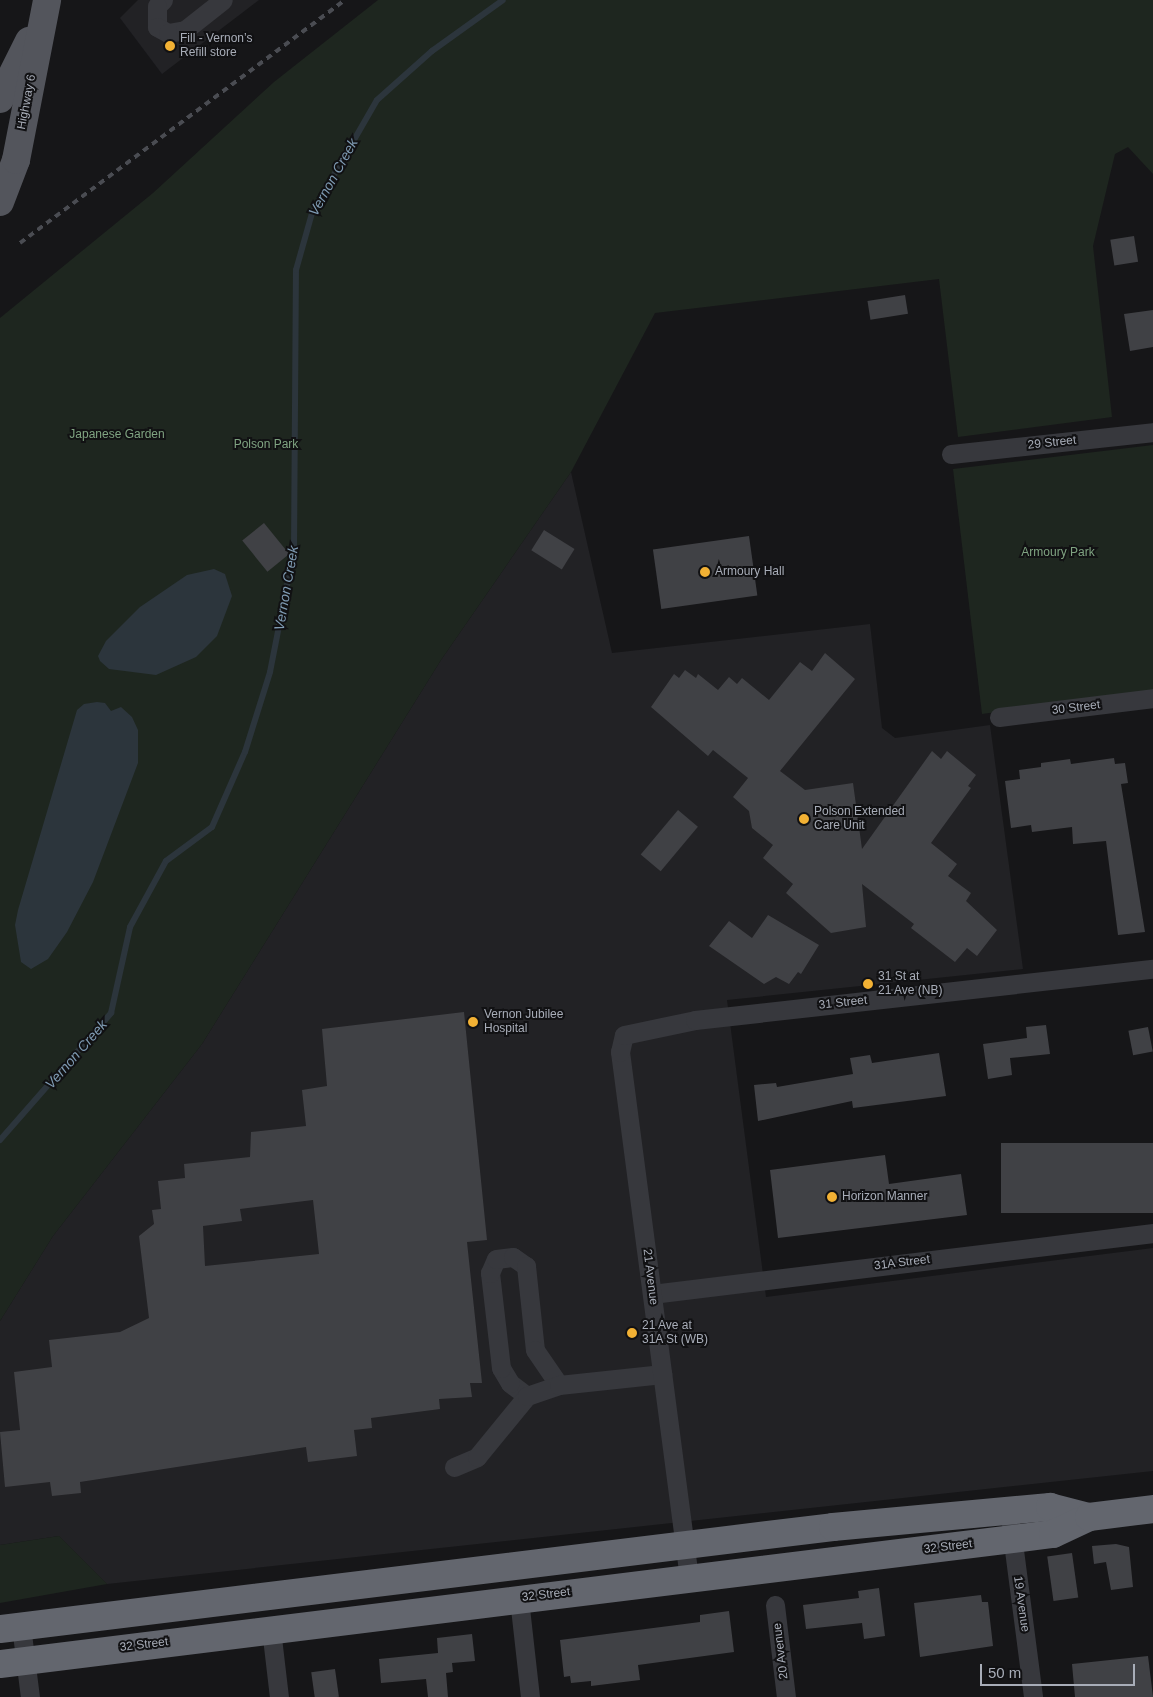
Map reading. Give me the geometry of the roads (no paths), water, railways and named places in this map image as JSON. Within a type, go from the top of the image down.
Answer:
[{"type":"highway","name":"32 Street","points":[[11,1628],[685,1544],[1050,1507],[1089,1517]]},
{"type":"highway","name":"32 Street","points":[[13,1662],[1054,1534],[1089,1517],[1153,1510]]},
{"type":"main road","points":[[0,99],[45,7]]},
{"type":"main road","name":"Highway 6","points":[[0,202],[16,160],[45,7]]},
{"type":"street","points":[[163,0],[157,6],[157,27],[168,33],[185,30],[223,0]]},
{"type":"street","name":"29 Street","points":[[951,454],[1153,432]]},
{"type":"street","name":"30 Street","points":[[999,717],[1153,698]]},
{"type":"street","name":"31 Street","points":[[624,1035],[696,1020],[1153,969]]},
{"type":"street","name":"21 Avenue","points":[[624,1035],[620,1052],[689,1578]]},
{"type":"street","name":"31A Street","points":[[652,1294],[1153,1232]]},
{"type":"street","points":[[527,1396],[510,1383],[501,1368],[490,1273],[496,1259],[513,1257],[526,1266],[535,1350],[542,1365],[559,1385]]},
{"type":"street","points":[[454,1467],[477,1457],[527,1396],[559,1385],[662,1374]]},
{"type":"street","name":"19 Avenue","points":[[1009,1511],[1033,1697]]},
{"type":"street","points":[[519,1599],[530,1697]]},
{"type":"street","name":"20 Avenue","points":[[775,1605],[786,1697]]},
{"type":"street","points":[[11,1628],[13,1662],[30,1697]]},
{"type":"street","points":[[271,1630],[279,1697]]},
{"type":"waterway","name":"Vernon Creek","points":[[0,1140],[111,1013],[130,927],[166,861],[212,827],[245,752],[270,672],[294,550],[296,270],[312,213],[377,100],[432,51],[503,0]]},
{"type":"railway","points":[[20,243],[345,0]]},
{"type":"place","name":"Fill - Vernon’s Refill store","points":[[170,46]]},
{"type":"place","name":"Armoury Hall","points":[[705,572]]},
{"type":"place","name":"Polson Extended Care Unit","points":[[804,819]]},
{"type":"place","name":"31 St at 21 Ave (NB)","points":[[868,984]]},
{"type":"place","name":"Vernon Jubilee Hospital","points":[[473,1022]]},
{"type":"place","name":"Horizon Manner","points":[[832,1197]]},
{"type":"place","name":"21 Ave at 31A St (WB)","points":[[632,1333]]},
{"type":"park label","name":"Japanese Garden","points":[[117,435]]},
{"type":"park label","name":"Polson Park","points":[[266,445]]},
{"type":"park label","name":"Armoury Park","points":[[1058,553]]}]
